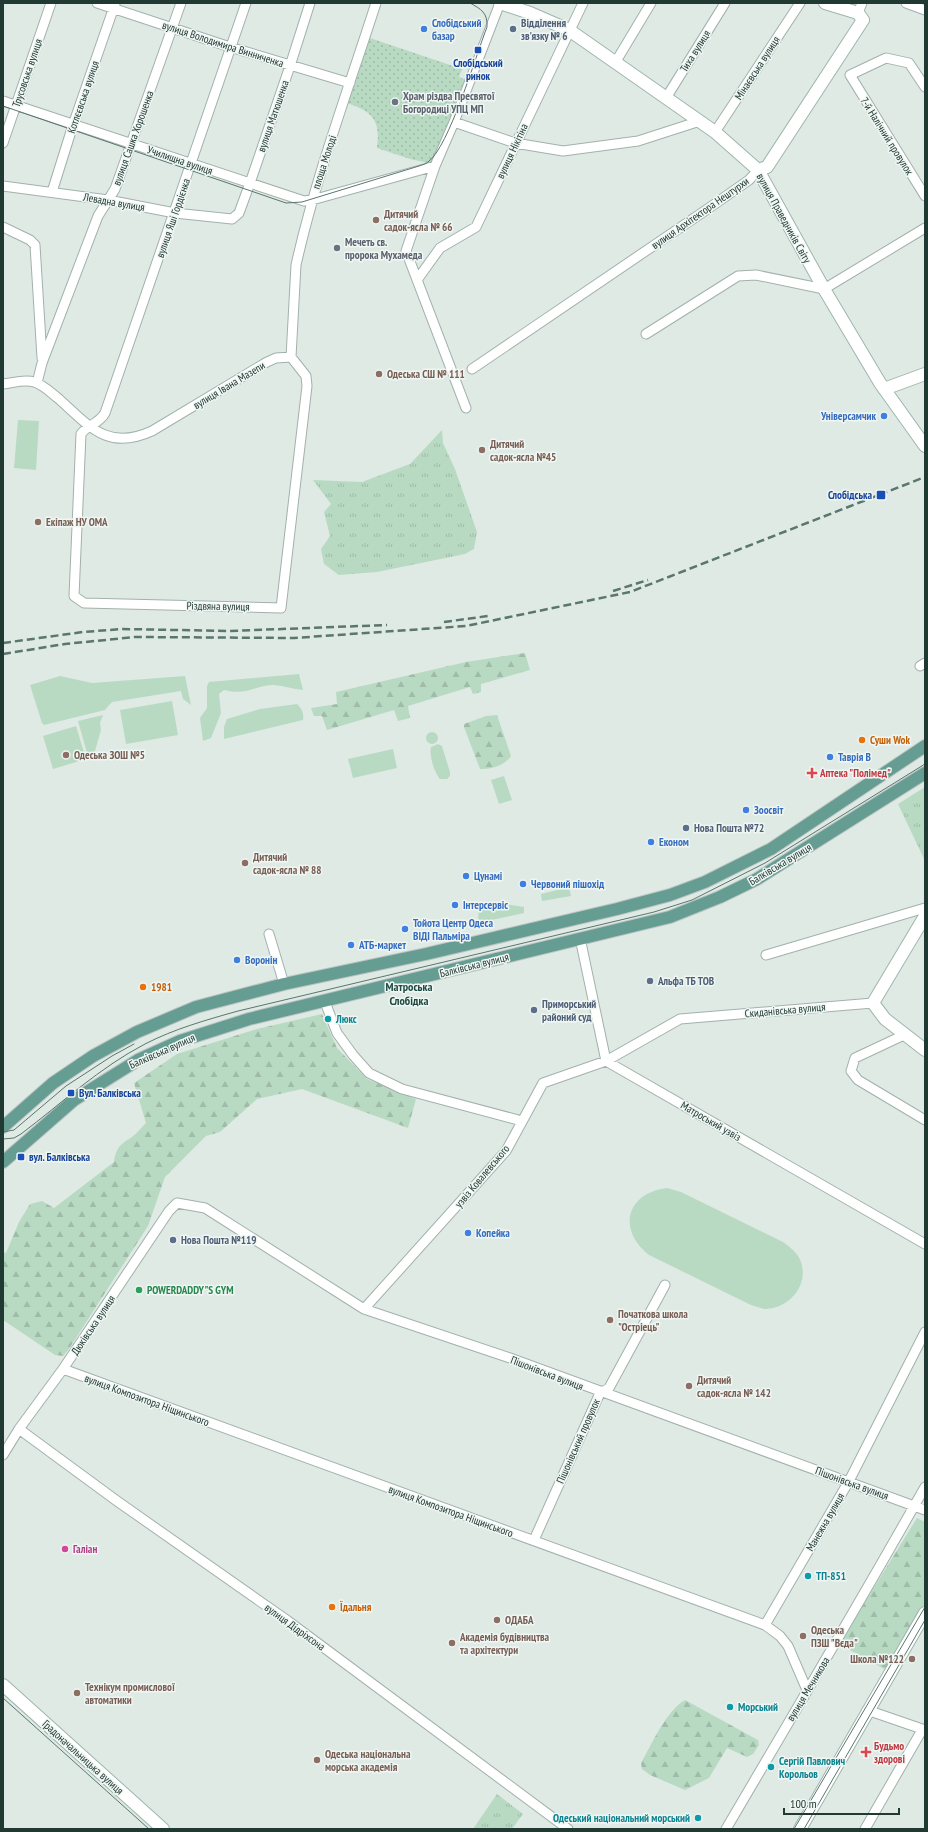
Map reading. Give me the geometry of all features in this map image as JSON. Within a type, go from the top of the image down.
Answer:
[{"type":"main road","name":"вулиця Праведників Світу","points":[[500,3],[531,8],[569,30],[715,132],[758,170],[824,289],[884,389],[925,446]]},
{"type":"main road","points":[[825,3],[860,8]]},
{"type":"main road","name":"вулиця Архітектора Нештурхи","points":[[758,170],[767,167],[863,20],[860,8]]},
{"type":"main road","points":[[884,389],[925,374]]},
{"type":"main road","name":"Балківська вулиця","points":[[6,1124],[53,1083],[93,1056],[137,1032],[196,1007],[284,984],[426,954],[617,909],[670,895],[705,882],[771,849],[925,746]]},
{"type":"main road","name":"Балківська вулиця","points":[[3,1162],[74,1100],[138,1060],[180,1041],[249,1019],[325,1002],[670,917],[720,897],[776,868],[925,773]]},
{"type":"main road","points":[[925,916],[873,1003],[885,1019],[925,1050]]},
{"type":"main road","points":[[800,1829],[867,1710],[925,1613]]},
{"type":"main road","name":"Градоначальницька вулиця","points":[[3,1685],[159,1828]]},
{"type":"street","name":"Трусовська вулиця","points":[[3,143],[51,3]]},
{"type":"street","name":"вулиця Володимира Винниченка","points":[[97,3],[115,6],[173,29],[350,84]]},
{"type":"street","name":"вулиця Сашка Хорошенка","points":[[37,383],[42,363],[98,216],[115,189],[181,3]]},
{"type":"street","name":"вулиця Яші Гордієнка","points":[[89,427],[99,422],[105,413],[192,164],[246,3]]},
{"type":"street","name":"вулиця Матюшенка","points":[[226,219],[232,219],[239,213],[290,66],[310,3]]},
{"type":"street","name":"площа Молоді","points":[[312,200],[376,3]]},
{"type":"street","points":[[466,408],[406,251],[435,166],[454,122],[500,3]]},
{"type":"street","name":"вулиця Нікітіна","points":[[416,280],[440,248],[476,226],[583,3]]},
{"type":"street","points":[[615,63],[651,3]]},
{"type":"street","name":"Тиха вулиця","points":[[666,98],[725,3]]},
{"type":"street","name":"Мінаєвська вулиця","points":[[715,132],[800,3]]},
{"type":"street","points":[[906,3],[925,10]]},
{"type":"street","name":"Котлєєвська вулиця","points":[[52,192],[73,124],[115,6]]},
{"type":"street","name":"7-й Налічний провулок","points":[[925,87],[909,62],[886,58],[850,75],[925,196]]},
{"type":"street","name":"Училищна вулиця","points":[[3,101],[304,201],[312,200]]},
{"type":"street","points":[[454,122],[515,143],[563,151],[638,141],[700,121]]},
{"type":"street","name":"площа Молоді","points":[[312,200],[435,166]]},
{"type":"street","name":"вулиця Архітектора Нештурхи","points":[[472,369],[709,208],[749,180],[758,170]]},
{"type":"street","name":"Левадна вулиця","points":[[3,186],[108,200],[175,213],[226,219]]},
{"type":"street","points":[[291,357],[296,265],[312,200]]},
{"type":"street","points":[[3,227],[30,240],[35,246],[42,363]]},
{"type":"street","points":[[646,334],[738,276],[756,275],[824,289],[925,228]]},
{"type":"street","name":"Різдвяна вулиця","points":[[89,427],[82,431],[79,441],[74,596],[78,600],[84,603],[281,608],[307,386],[306,376],[291,357]]},
{"type":"street","name":"вулиця Івана Мазепи","points":[[37,383],[49,390],[89,427],[114,438],[137,438],[152,431],[267,362],[276,358],[291,357]]},
{"type":"street","points":[[3,384],[26,381],[37,383]]},
{"type":"street","points":[[766,955],[925,908]]},
{"type":"street","points":[[269,934],[284,984]]},
{"type":"street","points":[[580,938],[606,1061]]},
{"type":"street","points":[[325,1002],[337,1033],[353,1055],[369,1073],[402,1089],[522,1122]]},
{"type":"street","name":"Скиданівська вулиця","points":[[606,1061],[680,1019],[873,1003]]},
{"type":"street","points":[[904,1035],[855,1058],[851,1071],[858,1080],[925,1120]]},
{"type":"street","name":"узвіз Ковалевського","points":[[364,1310],[506,1150],[544,1083],[606,1061]]},
{"type":"street","name":"Матроський узвіз","points":[[606,1061],[925,1244]]},
{"type":"street","name":"Дюківська вулиця","points":[[3,1455],[19,1428],[63,1370],[169,1211],[177,1203],[186,1204]]},
{"type":"street","name":"Пішонівська вулиця","points":[[186,1204],[206,1208],[364,1310],[510,1358],[600,1393],[849,1481],[925,1510]]},
{"type":"street","name":"Пішонівський провулок","points":[[534,1540],[600,1393],[609,1388],[665,1285]]},
{"type":"street","name":"Манежна вулиця","points":[[766,1625],[849,1481],[925,1332]]},
{"type":"street","name":"вулиця Композитора Ніщинського","points":[[63,1370],[766,1625],[780,1636],[788,1646],[807,1690]]},
{"type":"street","name":"вулиця Дідріхсона","points":[[19,1428],[117,1501],[288,1622],[568,1829]]},
{"type":"street","name":"вулиця Мечникова","points":[[726,1829],[807,1690],[844,1630],[876,1570],[925,1487]]},
{"type":"street","points":[[865,1829],[924,1730],[867,1710]]},
{"type":"green space","points":[[367,37],[462,69],[459,77],[469,81],[433,164],[410,159],[377,148],[377,129],[372,117],[361,109],[344,102]]},
{"type":"green space","points":[[18,420],[39,421],[36,470],[14,468]]},
{"type":"green space","points":[[442,430],[443,443],[455,469],[477,532],[474,549],[465,554],[377,572],[339,575],[324,564],[321,549],[330,536],[324,512],[331,504],[313,480],[362,482],[410,464]]},
{"type":"green space","points":[[525,653],[530,670],[481,684],[481,692],[473,694],[470,687],[408,706],[410,718],[398,721],[394,710],[327,730],[322,716],[314,716],[311,708],[337,704],[336,692],[466,662]]},
{"type":"green space","points":[[299,674],[303,690],[267,685],[239,692],[224,690],[219,694],[221,713],[211,738],[203,741],[200,718],[207,708],[207,686],[209,682]]},
{"type":"green space","points":[[60,676],[92,683],[185,676],[191,705],[183,699],[181,691],[112,702],[105,710],[44,725],[42,723],[30,685]]},
{"type":"green space","points":[[172,701],[178,735],[126,744],[120,710]]},
{"type":"green space","points":[[297,704],[302,711],[303,720],[224,739],[224,727],[227,719],[260,709]]},
{"type":"green space","points":[[103,715],[100,723],[101,730],[93,758],[89,760],[78,721]]},
{"type":"green space","points":[[497,715],[511,756],[505,762],[497,766],[480,769],[464,724],[486,716]]},
{"type":"green space","points":[[76,726],[86,759],[53,769],[43,736]]},
{"type":"green space","points":[[430,732],[434,732],[438,738],[434,744],[430,744],[426,740],[426,736]]},
{"type":"green space","points":[[438,744],[442,746],[450,772],[450,776],[447,779],[440,779],[432,763],[431,747]]},
{"type":"green space","points":[[393,749],[397,768],[353,778],[348,759]]},
{"type":"green space","points":[[504,776],[512,800],[499,804],[491,780]]},
{"type":"green space","points":[[925,787],[925,861],[898,804]]},
{"type":"green space","points":[[569,887],[571,896],[542,901],[541,894]]},
{"type":"green space","points":[[493,902],[524,907],[524,913],[478,923],[479,904]]},
{"type":"green space","points":[[322,1014],[337,1048],[367,1079],[416,1099],[408,1128],[302,1089],[257,1099],[220,1132],[206,1136],[165,1177],[148,1226],[63,1356],[55,1355],[3,1320],[3,1252],[6,1253],[19,1222],[30,1204],[42,1201],[54,1208],[114,1162],[116,1153],[120,1146],[146,1123],[134,1083],[177,1054],[257,1029]]},
{"type":"green space","points":[[667,1188],[681,1192],[783,1242],[791,1248],[800,1259],[803,1271],[800,1287],[795,1294],[782,1305],[774,1308],[762,1309],[649,1255],[639,1245],[633,1235],[630,1224],[631,1214],[635,1205],[642,1197],[653,1191]]},
{"type":"green space","points":[[917,1518],[925,1522],[925,1604],[886,1670],[839,1644]]},
{"type":"green space","points":[[685,1700],[758,1740],[759,1745],[753,1754],[747,1757],[727,1748],[709,1778],[685,1790],[650,1775],[642,1769],[641,1763],[666,1720],[678,1705]]},
{"type":"green space","points":[[497,1794],[523,1814],[512,1829],[473,1829]]},
{"type":"tram line","points":[[3,106],[286,203],[302,202],[424,164],[428,162],[436,153],[445,139],[453,120],[487,27],[486,18],[483,12],[470,3]]},
{"type":"tram line","points":[[3,1139],[14,1138],[21,1134],[81,1086],[128,1053],[167,1034],[190,1025],[238,1011],[654,912],[692,900],[765,863],[925,764]]},
{"type":"tram line","points":[[3,1132],[14,1130],[66,1086],[112,1056],[134,1044]]},
{"type":"tram line","points":[[794,1829],[925,1607]]},
{"type":"tram line","points":[[804,1829],[925,1620]]},
{"type":"tram line","points":[[3,1698],[149,1829]]},
{"type":"railway","points":[[3,654],[65,644],[135,637],[294,638],[466,626],[630,592],[925,477]]},
{"type":"railway","points":[[613,591],[648,580]]},
{"type":"railway","points":[[444,622],[488,616]]},
{"type":"railway","points":[[3,643],[83,632],[122,629],[230,631],[387,625]]},
{"type":"place","name":"Слобідський базар","points":[[424,29]]},
{"type":"place","name":"Відділення зв'язку № 6","points":[[513,29]]},
{"type":"place","name":"Слобідський ринок","points":[[478,50]]},
{"type":"place","name":"Храм різдва Пресвятої Богородиці УПЦ МП","points":[[395,102]]},
{"type":"place","name":"Дитячий садок-ясла № 66","points":[[376,220]]},
{"type":"place","name":"Мечеть св. пророка Мухамеда","points":[[337,248]]},
{"type":"place","name":"Одеська СШ № 111","points":[[379,374]]},
{"type":"place","name":"Універсамчик","points":[[884,416]]},
{"type":"place","name":"Дитячий садок-ясла №45","points":[[482,450]]},
{"type":"place","name":"Слобідська","points":[[881,495]]},
{"type":"place","name":"Екіпаж НУ ОМА","points":[[38,522]]},
{"type":"place","name":"Суши Wok","points":[[862,740]]},
{"type":"place","name":"Одеська ЗОШ №5","points":[[66,755]]},
{"type":"place","name":"Таврія В","points":[[830,757]]},
{"type":"place","name":"Аптека \"Полімед\"","points":[[812,773]]},
{"type":"place","name":"Зоосвіт","points":[[746,810]]},
{"type":"place","name":"Нова Пошта №72","points":[[686,828]]},
{"type":"place","name":"Економ","points":[[651,842]]},
{"type":"place","name":"Дитячий садок-ясла № 88","points":[[245,863]]},
{"type":"place","name":"Цунамі","points":[[466,876]]},
{"type":"place","name":"Червоний пішохід","points":[[523,884]]},
{"type":"place","name":"Інтерсервіс","points":[[455,905]]},
{"type":"place","name":"Тойота Центр Одеса ВІДІ Пальміра","points":[[405,929]]},
{"type":"place","name":"АТБ-маркет","points":[[351,945]]},
{"type":"place","name":"Воронін","points":[[237,960]]},
{"type":"place","name":"Альфа ТБ ТОВ","points":[[650,981]]},
{"type":"place","name":"1981","points":[[143,987]]},
{"type":"place","name":"Приморський районий суд","points":[[534,1010]]},
{"type":"place","name":"Люкс","points":[[328,1019]]},
{"type":"place","name":"Вул. Балківська","points":[[71,1093]]},
{"type":"place","name":"вул. Балківська","points":[[21,1157]]},
{"type":"place","name":"Копейка","points":[[468,1233]]},
{"type":"place","name":"Нова Пошта №119","points":[[173,1240]]},
{"type":"place","name":"POWERDADDY\"S GYM","points":[[139,1290]]},
{"type":"place","name":"Початкова школа \"Остріець\"","points":[[610,1320]]},
{"type":"place","name":"Дитячий садок-ясла № 142","points":[[689,1386]]},
{"type":"place","name":"Галіан","points":[[65,1549]]},
{"type":"place","name":"ТП-851","points":[[808,1576]]},
{"type":"place","name":"Їдальня","points":[[332,1607]]},
{"type":"place","name":"ОДАБА","points":[[497,1620]]},
{"type":"place","name":"Одеська ПЗШ \"Вєда\"","points":[[803,1636]]},
{"type":"place","name":"Академія будівництва та архітектури","points":[[452,1643]]},
{"type":"place","name":"Школа №122","points":[[912,1659]]},
{"type":"place","name":"Технікум промислової автоматики","points":[[77,1693]]},
{"type":"place","name":"Морський","points":[[730,1707]]},
{"type":"place","name":"Будьмо здорові","points":[[866,1752]]},
{"type":"place","name":"Одеська національна морська академія","points":[[317,1760]]},
{"type":"place","name":"Сергій Павлович Корольов","points":[[771,1767]]},
{"type":"place","name":"Одеський національний морський","points":[[698,1818]]},
{"type":"district","name":"Матроська Слобідка","points":[[409,993]]}]
